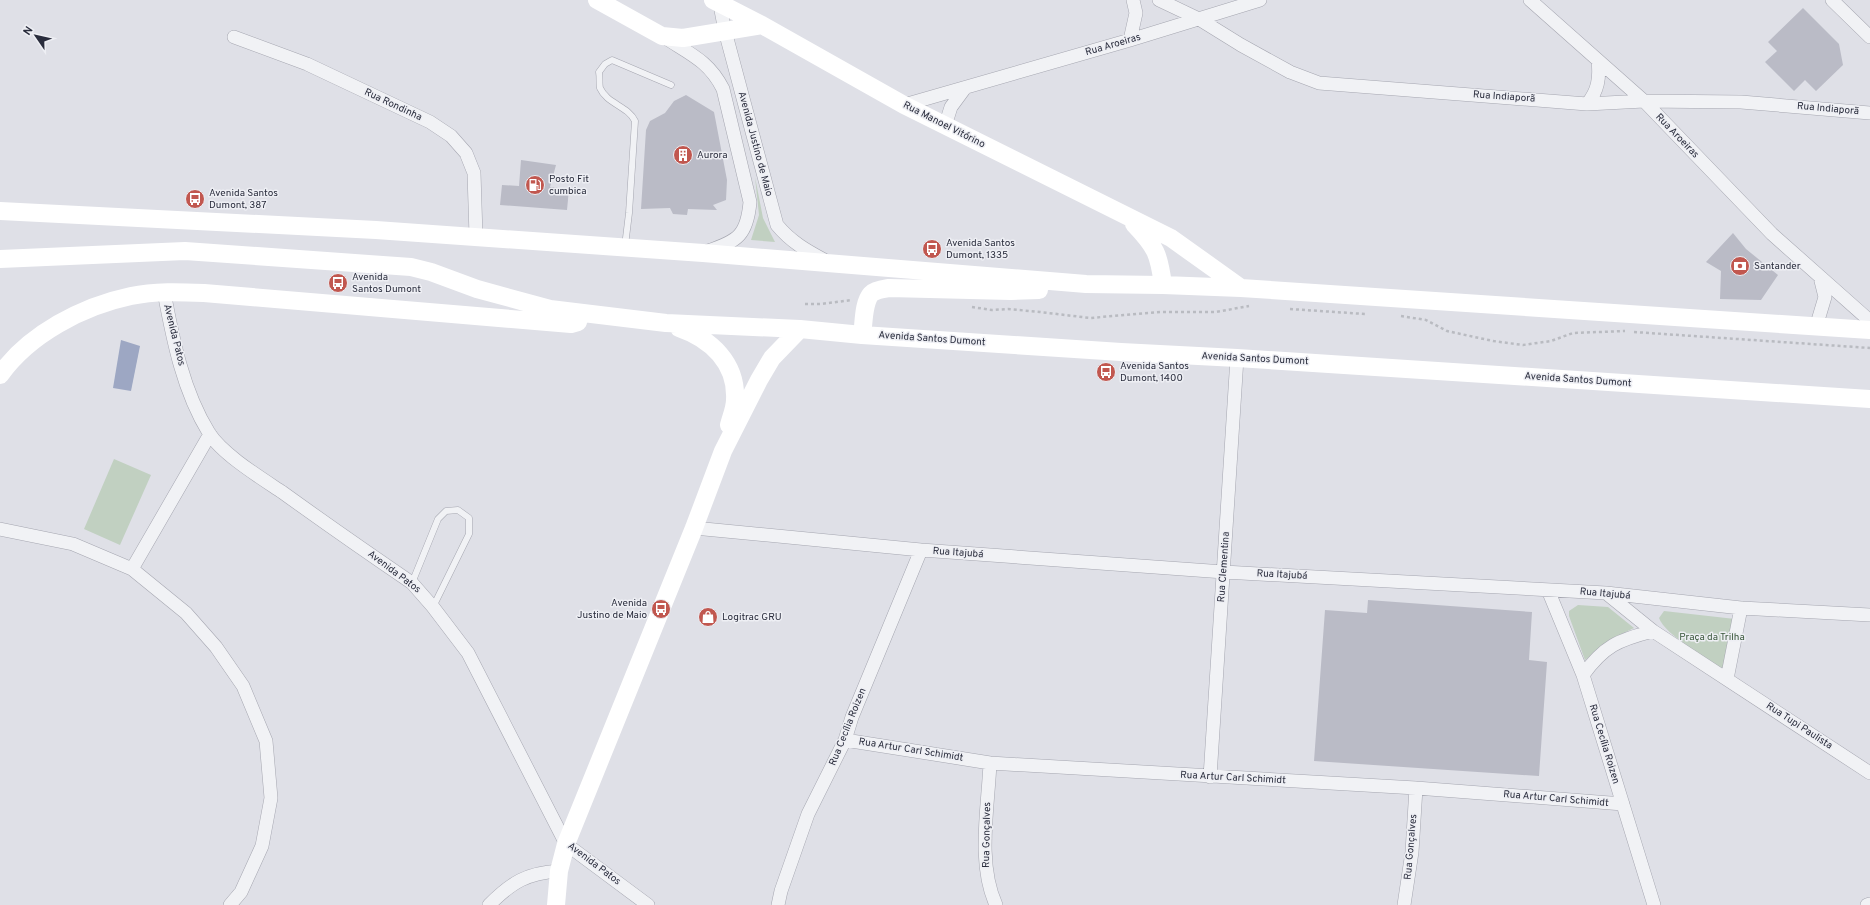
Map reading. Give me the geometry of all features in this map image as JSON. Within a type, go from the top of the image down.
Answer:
[{"type":"main road","points":[[598,0],[662,36],[683,38],[762,25]]},
{"type":"main road","name":"Rua Manoel Vitórino","points":[[717,1],[904,105],[1128,218],[1171,238],[1242,288]]},
{"type":"main road","points":[[4,209],[476,236],[1086,284],[1242,288],[1870,330]]},
{"type":"main road","name":"Rua Manoel Vitórino","points":[[1128,218],[1150,240],[1157,253],[1163,285]]},
{"type":"main road","name":"Avenida Santos Dumont","points":[[0,258],[185,251],[411,267],[516,301],[550,309],[666,323],[800,329],[862,335],[1121,352],[1237,358],[1870,399]]},
{"type":"main road","points":[[862,335],[871,294],[880,289],[1011,291],[1086,284]]},
{"type":"main road","points":[[0,375],[31,343],[65,321],[90,308],[131,296],[164,292],[212,294],[572,324],[602,316]]},
{"type":"main road","points":[[666,323],[695,333],[709,342],[716,349],[728,367],[733,384],[735,401],[723,451]]},
{"type":"main road","points":[[556,905],[559,871],[566,844],[694,528],[723,451],[759,380],[772,358],[800,329]]},
{"type":"street","points":[[1130,40],[1136,13],[1133,0]]},
{"type":"street","name":"Rua Indiaporã","points":[[1159,0],[1199,18],[1241,45],[1290,72],[1319,83],[1587,104],[1644,101],[1741,102],[1870,113]]},
{"type":"street","name":"Rua Aroeiras","points":[[904,105],[1130,40],[1260,0]]},
{"type":"street","name":"Rua Aroeiras","points":[[1530,0],[1644,101],[1772,234],[1870,321]]},
{"type":"street","points":[[1832,0],[1870,37]]},
{"type":"street","name":"Avenida Justino de Maio","points":[[717,1],[777,225],[786,236],[800,247],[829,263]]},
{"type":"street","points":[[662,36],[707,64],[716,75],[723,89],[750,202],[745,226],[739,236],[729,244],[702,253]]},
{"type":"street","name":"Rua Rondinha","points":[[234,37],[307,64],[430,122],[451,136],[466,153],[474,173],[476,236]]},
{"type":"street","points":[[1587,104],[1598,87],[1600,75],[1598,61]]},
{"type":"street","points":[[945,126],[951,107],[965,88]]},
{"type":"street","points":[[1816,327],[1825,297],[1820,277]]},
{"type":"street","name":"Avenida Patos","points":[[164,292],[170,323],[187,388],[210,434],[230,454],[260,477],[412,583],[433,607],[468,653],[566,844],[648,905]]},
{"type":"street","name":"Rua Clementina","points":[[1210,777],[1237,358]]},
{"type":"street","points":[[132,569],[210,434]]},
{"type":"street","name":"Rua Itajubá","points":[[694,528],[921,550],[1224,572],[1606,593],[1741,608],[1870,615]]},
{"type":"street","points":[[0,529],[73,544],[132,569],[186,613],[216,647],[243,686],[266,741],[271,798],[262,846],[241,892],[230,905]]},
{"type":"street","name":"Rua Cecília Roizen","points":[[778,905],[781,891],[808,814],[845,740],[852,717],[921,550]]},
{"type":"street","name":"Rua Cecília Roizen","points":[[1548,590],[1583,675],[1654,905]]},
{"type":"street","name":"Rua Tupi Paulista","points":[[1606,593],[1653,631],[1870,773]]},
{"type":"street","points":[[1727,679],[1741,608]]},
{"type":"street","points":[[1583,675],[1595,659],[1611,646],[1631,637],[1653,631]]},
{"type":"street","name":"Rua Artur Carl Schimidt","points":[[845,740],[990,763],[1416,788],[1623,804]]},
{"type":"street","name":"Rua Gonçalves","points":[[990,763],[985,862],[989,890],[996,905]]},
{"type":"street","name":"Rua Gonçalves","points":[[1404,905],[1412,852],[1416,788]]},
{"type":"street","points":[[489,905],[502,892],[520,879],[540,872],[559,871]]},
{"type":"lane","points":[[625,248],[636,126],[633,116],[610,100],[600,88],[600,72],[605,64],[612,60],[671,85]]},
{"type":"lane","points":[[412,583],[438,519],[446,511],[458,510],[469,518],[469,534],[433,607]]},
{"type":"path","points":[[805,304],[822,304],[856,299],[869,300]]},
{"type":"path","points":[[971,307],[992,310],[1008,309],[1090,318],[1160,312],[1216,312],[1256,305]]},
{"type":"path","points":[[1288,309],[1368,314]]},
{"type":"path","points":[[1398,316],[1426,320],[1447,331],[1493,341],[1523,345],[1551,341],[1573,333],[1625,331],[1870,348]]},
{"type":"green space","points":[[755,177],[763,218],[775,242],[751,240],[759,215]]},
{"type":"green space","points":[[114,459],[151,475],[120,545],[84,529]]},
{"type":"green space","points":[[1578,605],[1608,607],[1634,628],[1611,639],[1585,660],[1569,616],[1569,611]]},
{"type":"green space","name":"Praça da Trilha","points":[[1664,611],[1735,619],[1726,671],[1688,647],[1670,632],[1659,618]]},
{"type":"water","points":[[121,340],[140,346],[131,391],[113,388]]},
{"type":"building","points":[[1803,8],[1839,44],[1843,65],[1816,91],[1805,80],[1794,91],[1765,62],[1777,51],[1768,42]]},
{"type":"building","name":"Aurora","points":[[686,95],[714,112],[727,180],[726,200],[713,205],[717,210],[688,209],[687,215],[673,214],[670,208],[641,209],[646,130],[650,121],[665,113],[674,101]]},
{"type":"building","name":"Posto Fit cumbica","points":[[521,160],[556,165],[550,187],[569,189],[567,210],[500,205],[502,185],[519,186]]},
{"type":"building","name":"Santander","points":[[1733,233],[1746,249],[1778,275],[1761,300],[1720,299],[1721,271],[1706,262]]},
{"type":"building","points":[[1368,600],[1532,612],[1529,660],[1547,662],[1539,776],[1314,761],[1325,610],[1367,613]]},
{"type":"place","name":"Aurora","points":[[683,155]]},
{"type":"place","name":"Posto Fit cumbica","points":[[535,185]]},
{"type":"place","name":"Avenida Santos Dumont, 387","points":[[195,199]]},
{"type":"place","name":"Avenida Santos Dumont, 1335","points":[[932,249]]},
{"type":"place","name":"Santander","points":[[1740,266]]},
{"type":"place","name":"Avenida Santos Dumont","points":[[338,283]]},
{"type":"place","name":"Avenida Santos Dumont, 1400","points":[[1106,372]]},
{"type":"place","name":"Avenida Justino de Maio","points":[[661,609]]},
{"type":"place","name":"Logitrac GRU","points":[[708,617]]}]
